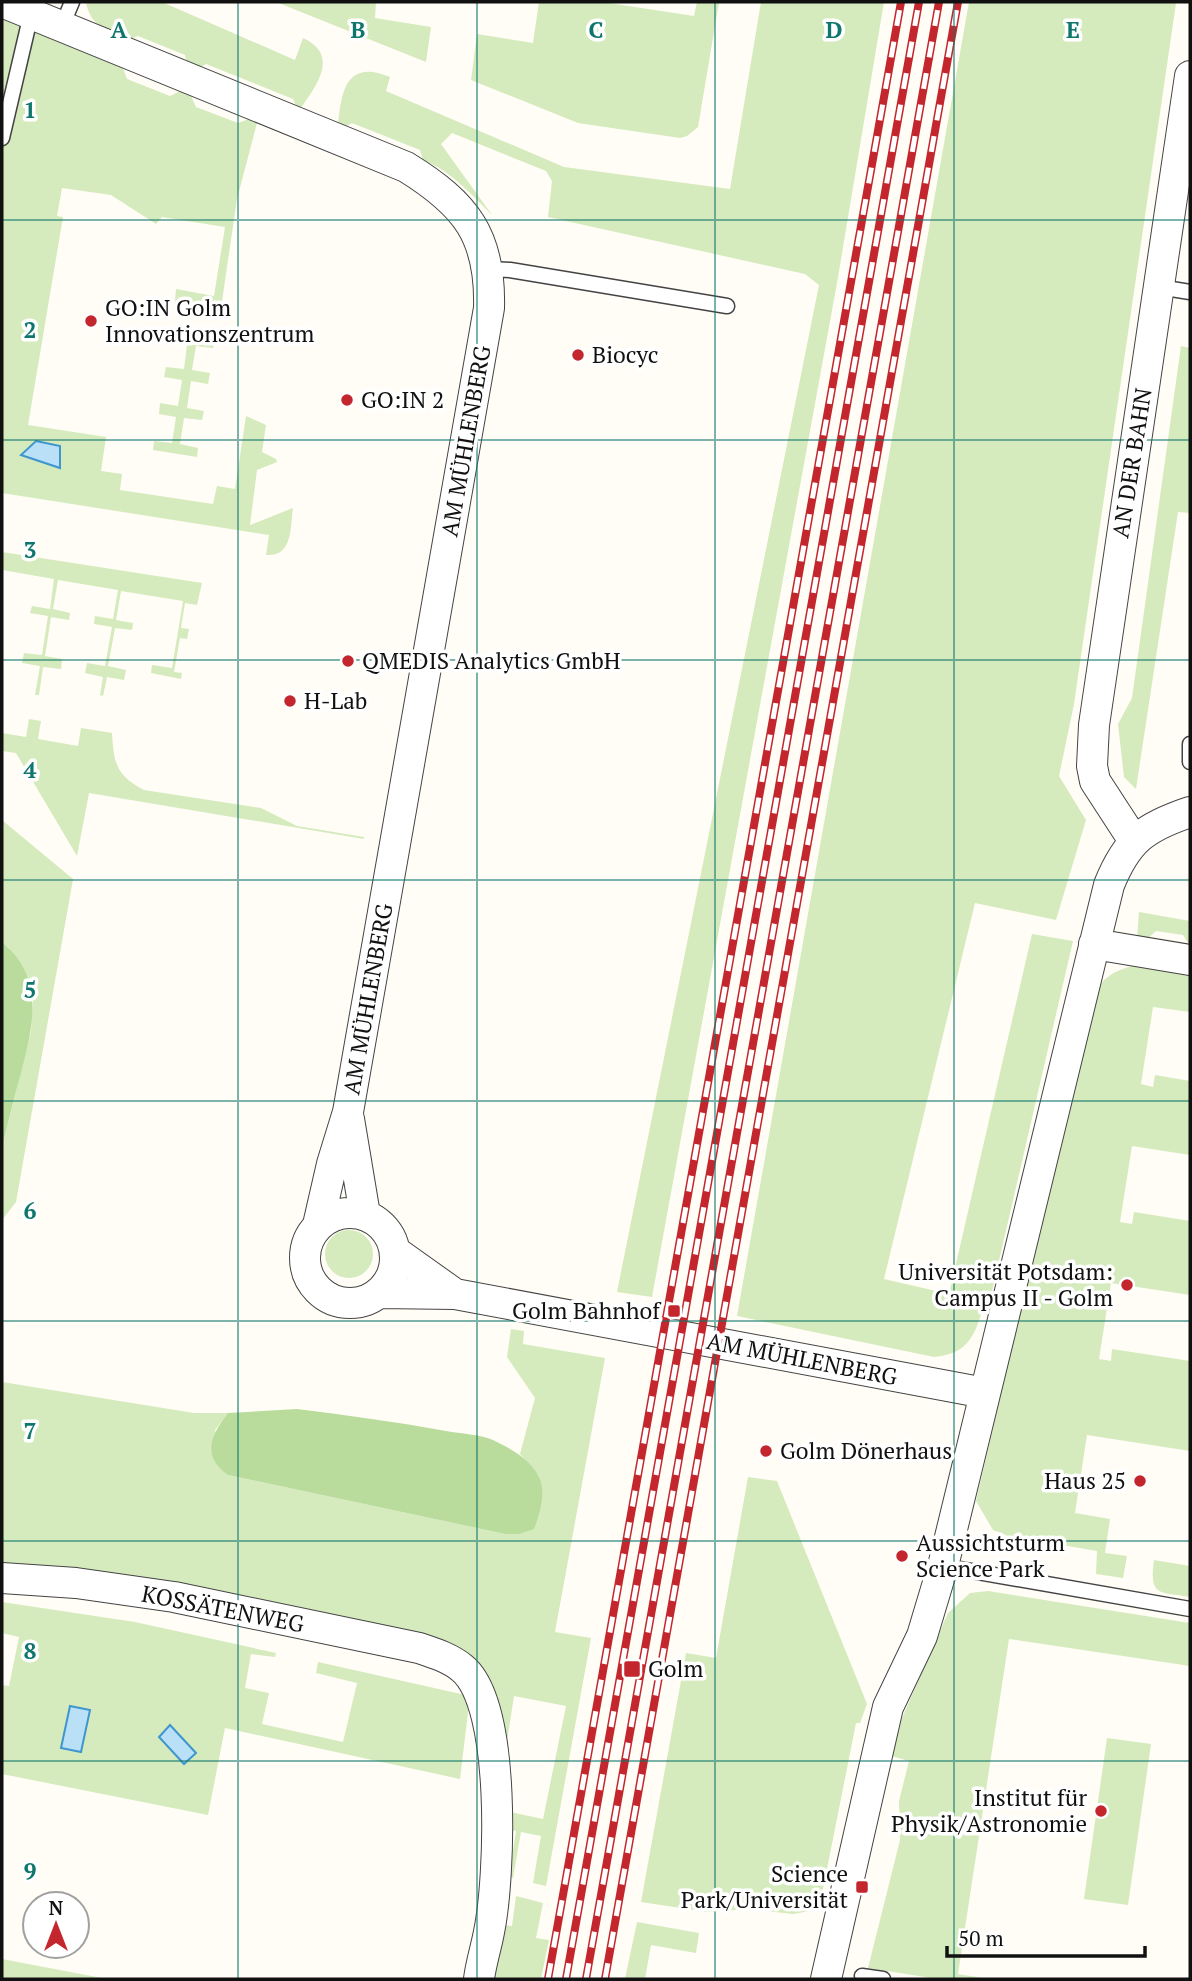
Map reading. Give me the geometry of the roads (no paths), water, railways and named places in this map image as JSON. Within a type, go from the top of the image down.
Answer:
[{"type":"street","name":"AM MÜHLENBERG","points":[[2,2],[31,14],[67,14],[406,167],[433,183],[456,203],[472,225],[484,250],[488,269],[489,308],[348,1112],[332,1164],[318,1225],[306,1248],[305,1261],[314,1286],[333,1300],[345,1303],[369,1300],[379,1293],[455,1294],[985,1393]]},
{"type":"street","name":"AN DER BAHN","points":[[1134,841],[1095,781],[1092,766],[1094,724],[1190,76]]},
{"type":"street","points":[[826,1979],[888,1707],[922,1636],[943,1566],[1109,885],[1118,861],[1134,841],[1151,828],[1190,812]]},
{"type":"street","points":[[1094,944],[1190,960]]},
{"type":"street","name":"AM MÜHLENBERG","points":[[348,1112],[365,1214],[386,1229],[396,1252],[455,1294]]},
{"type":"street","points":[[318,1225],[340,1213],[365,1214]]},
{"type":"street","points":[[379,1293],[389,1282],[395,1268],[396,1252]]},
{"type":"street","name":"KOSSÄTENWEG","points":[[2,1578],[76,1583],[174,1597],[419,1648],[464,1668],[477,1689],[489,1721],[495,1773],[497,1834],[494,1888],[489,1933],[479,1979]]},
{"type":"lane","points":[[2,138],[31,14]]},
{"type":"lane","points":[[488,269],[510,270],[727,306]]},
{"type":"lane","points":[[1159,288],[1190,292]]},
{"type":"lane","points":[[1190,744],[1190,762]]},
{"type":"lane","points":[[943,1566],[1190,1609]]},
{"type":"lane","points":[[862,1976],[883,1979]]},
{"type":"water","points":[[36,441],[60,446],[60,468],[21,455]]},
{"type":"water","points":[[70,1706],[90,1710],[81,1752],[61,1748]]},
{"type":"water","points":[[170,1725],[196,1753],[184,1764],[159,1737]]},
{"type":"railway","points":[[548,1979],[901,2]]},
{"type":"railway","points":[[566,1979],[919,2]]},
{"type":"railway","points":[[586,1979],[939,2]]},
{"type":"railway","points":[[605,1979],[958,2]]},
{"type":"place","name":"GO:IN Golm Innovationszentrum","points":[[91,321]]},
{"type":"place","name":"Biocyc","points":[[578,355]]},
{"type":"place","name":"GO:IN 2","points":[[347,400]]},
{"type":"place","name":"QMEDIS Analytics GmbH","points":[[348,661]]},
{"type":"place","name":"H-Lab","points":[[290,701]]},
{"type":"place","name":"Universität Potsdam: Campus II - Golm","points":[[1127,1285]]},
{"type":"place","name":"Golm Bahnhof","points":[[674,1311]]},
{"type":"place","name":"Golm Dönerhaus","points":[[766,1451]]},
{"type":"place","name":"Haus 25","points":[[1140,1481]]},
{"type":"place","name":"Aussichtsturm Science Park","points":[[902,1556]]},
{"type":"place","name":"Golm","points":[[632,1669]]},
{"type":"place","name":"Institut für Physik/Astronomie","points":[[1101,1811]]},
{"type":"place","name":"Science Park/Universität","points":[[862,1887]]}]
